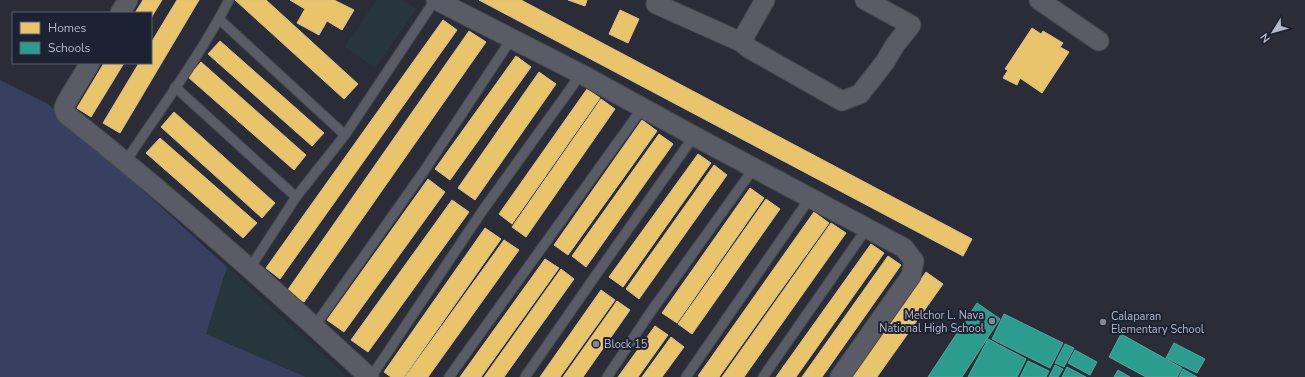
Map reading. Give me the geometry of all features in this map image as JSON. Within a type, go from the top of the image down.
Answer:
[{"type":"street","points":[[121,12],[128,0]]},
{"type":"street","points":[[436,0],[581,74],[904,248],[914,261],[911,276],[840,377]]},
{"type":"street","points":[[740,42],[765,0]]},
{"type":"street","points":[[656,4],[740,42],[842,101],[860,94],[911,25],[865,0]]},
{"type":"street","points":[[1039,0],[1099,42]]},
{"type":"street","points":[[89,64],[67,101],[64,108],[66,114],[126,161],[250,268],[370,377]]},
{"type":"lane","points":[[126,161],[176,87],[219,19],[229,0]]},
{"type":"lane","points":[[250,268],[296,197],[345,135],[436,0]]},
{"type":"lane","points":[[219,19],[345,135]]},
{"type":"lane","points":[[314,327],[424,171],[512,38]]},
{"type":"lane","points":[[370,377],[483,210],[581,74]]},
{"type":"lane","points":[[176,87],[296,197]]},
{"type":"lane","points":[[449,377],[643,107]]},
{"type":"lane","points":[[525,377],[694,136]]},
{"type":"lane","points":[[607,377],[650,313],[754,168]]},
{"type":"lane","points":[[686,377],[810,198]]},
{"type":"lane","points":[[763,377],[867,228]]},
{"type":"shaded area","points":[[377,0],[402,0],[416,9],[375,68],[345,47]]},
{"type":"shaded area","points":[[227,267],[347,377],[306,377],[206,334]]},
{"type":"water","points":[[0,80],[48,104],[227,267],[206,334],[306,377],[0,377]]},
{"type":"building: Homes","points":[[143,0],[162,0],[152,16],[152,12],[136,12]]},
{"type":"building: Homes","points":[[177,0],[199,0],[120,133],[103,123],[138,64],[152,64],[152,41]]},
{"type":"building: Homes","points":[[235,0],[266,0],[358,84],[344,99]]},
{"type":"building: Homes","points":[[290,0],[334,0],[354,10],[342,30],[327,21],[319,35],[297,23],[305,9]]},
{"type":"building: Homes","points":[[479,0],[521,0],[972,239],[963,256]]},
{"type":"building: Homes","points":[[568,0],[587,0],[585,6]]},
{"type":"building: Homes","points":[[620,10],[639,19],[628,43],[609,34]]},
{"type":"building: Homes","points":[[443,20],[457,30],[280,279],[266,268]]},
{"type":"building: Homes","points":[[1032,28],[1041,34],[1043,31],[1063,43],[1060,47],[1069,52],[1042,93],[1020,78],[1017,85],[1003,78],[1008,70],[1005,69]]},
{"type":"building: Homes","points":[[469,31],[486,42],[304,302],[287,291]]},
{"type":"building: Homes","points":[[220,41],[324,133],[312,146],[208,54]]},
{"type":"building: Homes","points":[[516,56],[531,67],[450,180],[435,169]]},
{"type":"building: Homes","points":[[201,62],[306,155],[294,170],[188,77]]},
{"type":"building: Homes","points":[[103,64],[123,64],[91,117],[77,108]]},
{"type":"building: Homes","points":[[539,72],[556,84],[475,200],[458,188]]},
{"type":"building: Homes","points":[[587,89],[600,98],[512,224],[499,214]]},
{"type":"building: Homes","points":[[601,99],[615,109],[526,237],[512,227]]},
{"type":"building: Homes","points":[[174,112],[275,203],[262,218],[161,127]]},
{"type":"building: Homes","points":[[642,120],[657,131],[568,255],[554,245]]},
{"type":"building: Homes","points":[[659,134],[673,144],[586,267],[572,256]]},
{"type":"building: Homes","points":[[160,138],[257,223],[243,238],[146,153]]},
{"type":"building: Homes","points":[[698,154],[711,163],[623,287],[609,277]]},
{"type":"building: Homes","points":[[714,165],[727,175],[639,299],[626,289]]},
{"type":"building: Homes","points":[[428,179],[445,192],[344,332],[327,320]]},
{"type":"building: Homes","points":[[750,188],[764,198],[677,323],[662,313]]},
{"type":"building: Homes","points":[[766,199],[780,209],[692,334],[678,324]]},
{"type":"building: Homes","points":[[452,200],[469,212],[368,352],[351,340]]},
{"type":"building: Homes","points":[[814,212],[829,223],[719,377],[698,376]]},
{"type":"building: Homes","points":[[831,223],[846,233],[744,377],[722,377]]},
{"type":"building: Homes","points":[[485,228],[501,239],[404,377],[391,377],[384,372]]},
{"type":"building: Homes","points":[[504,240],[519,250],[428,377],[405,377]]},
{"type":"building: Homes","points":[[871,244],[884,253],[796,377],[776,377]]},
{"type":"building: Homes","points":[[888,256],[901,265],[822,377],[802,377]]},
{"type":"building: Homes","points":[[545,259],[559,268],[481,377],[460,377]]},
{"type":"building: Homes","points":[[561,269],[574,279],[504,377],[484,377]]},
{"type":"building: Homes","points":[[926,272],[943,284],[877,377],[851,377]]},
{"type":"building: Homes","points":[[601,290],[615,300],[560,377],[540,377]]},
{"type":"building: Homes","name":"Block 15","points":[[617,301],[630,310],[583,377],[563,377]]},
{"type":"building: Homes","points":[[655,326],[668,335],[638,377],[618,377]]},
{"type":"building: Homes","points":[[671,337],[684,347],[662,377],[642,377]]},
{"type":"building: Schools","points":[[977,303],[1000,319],[962,377],[928,377]]},
{"type":"building: Schools","points":[[1004,314],[1063,343],[1050,368],[992,339]]},
{"type":"building: Schools","points":[[1121,334],[1182,368],[1177,377],[1146,377],[1109,357]]},
{"type":"building: Schools","points":[[988,339],[1026,359],[1017,377],[968,377]]},
{"type":"building: Schools","points":[[1174,343],[1205,359],[1197,373],[1166,358]]},
{"type":"building: Schools","points":[[1065,344],[1074,348],[1064,367],[1055,363]]},
{"type":"building: Schools","points":[[1075,350],[1097,362],[1090,375],[1068,363]]},
{"type":"building: Schools","points":[[1028,361],[1049,371],[1046,377],[1020,377]]},
{"type":"building: Schools","points":[[1055,365],[1063,369],[1058,377],[1049,377]]},
{"type":"building: Schools","points":[[1067,367],[1086,377],[1062,377]]},
{"type":"building: Schools","points":[[1183,369],[1197,377],[1179,377]]},
{"type":"building: Schools","points":[[1118,370],[1130,377],[1114,377]]},
{"type":"place","name":"Melchor L. Nava National High School","points":[[992,321]]},
{"type":"place","name":"Calaparan Elementary School","points":[[1103,322]]},
{"type":"place","name":"Block 15","points":[[596,344]]}]
